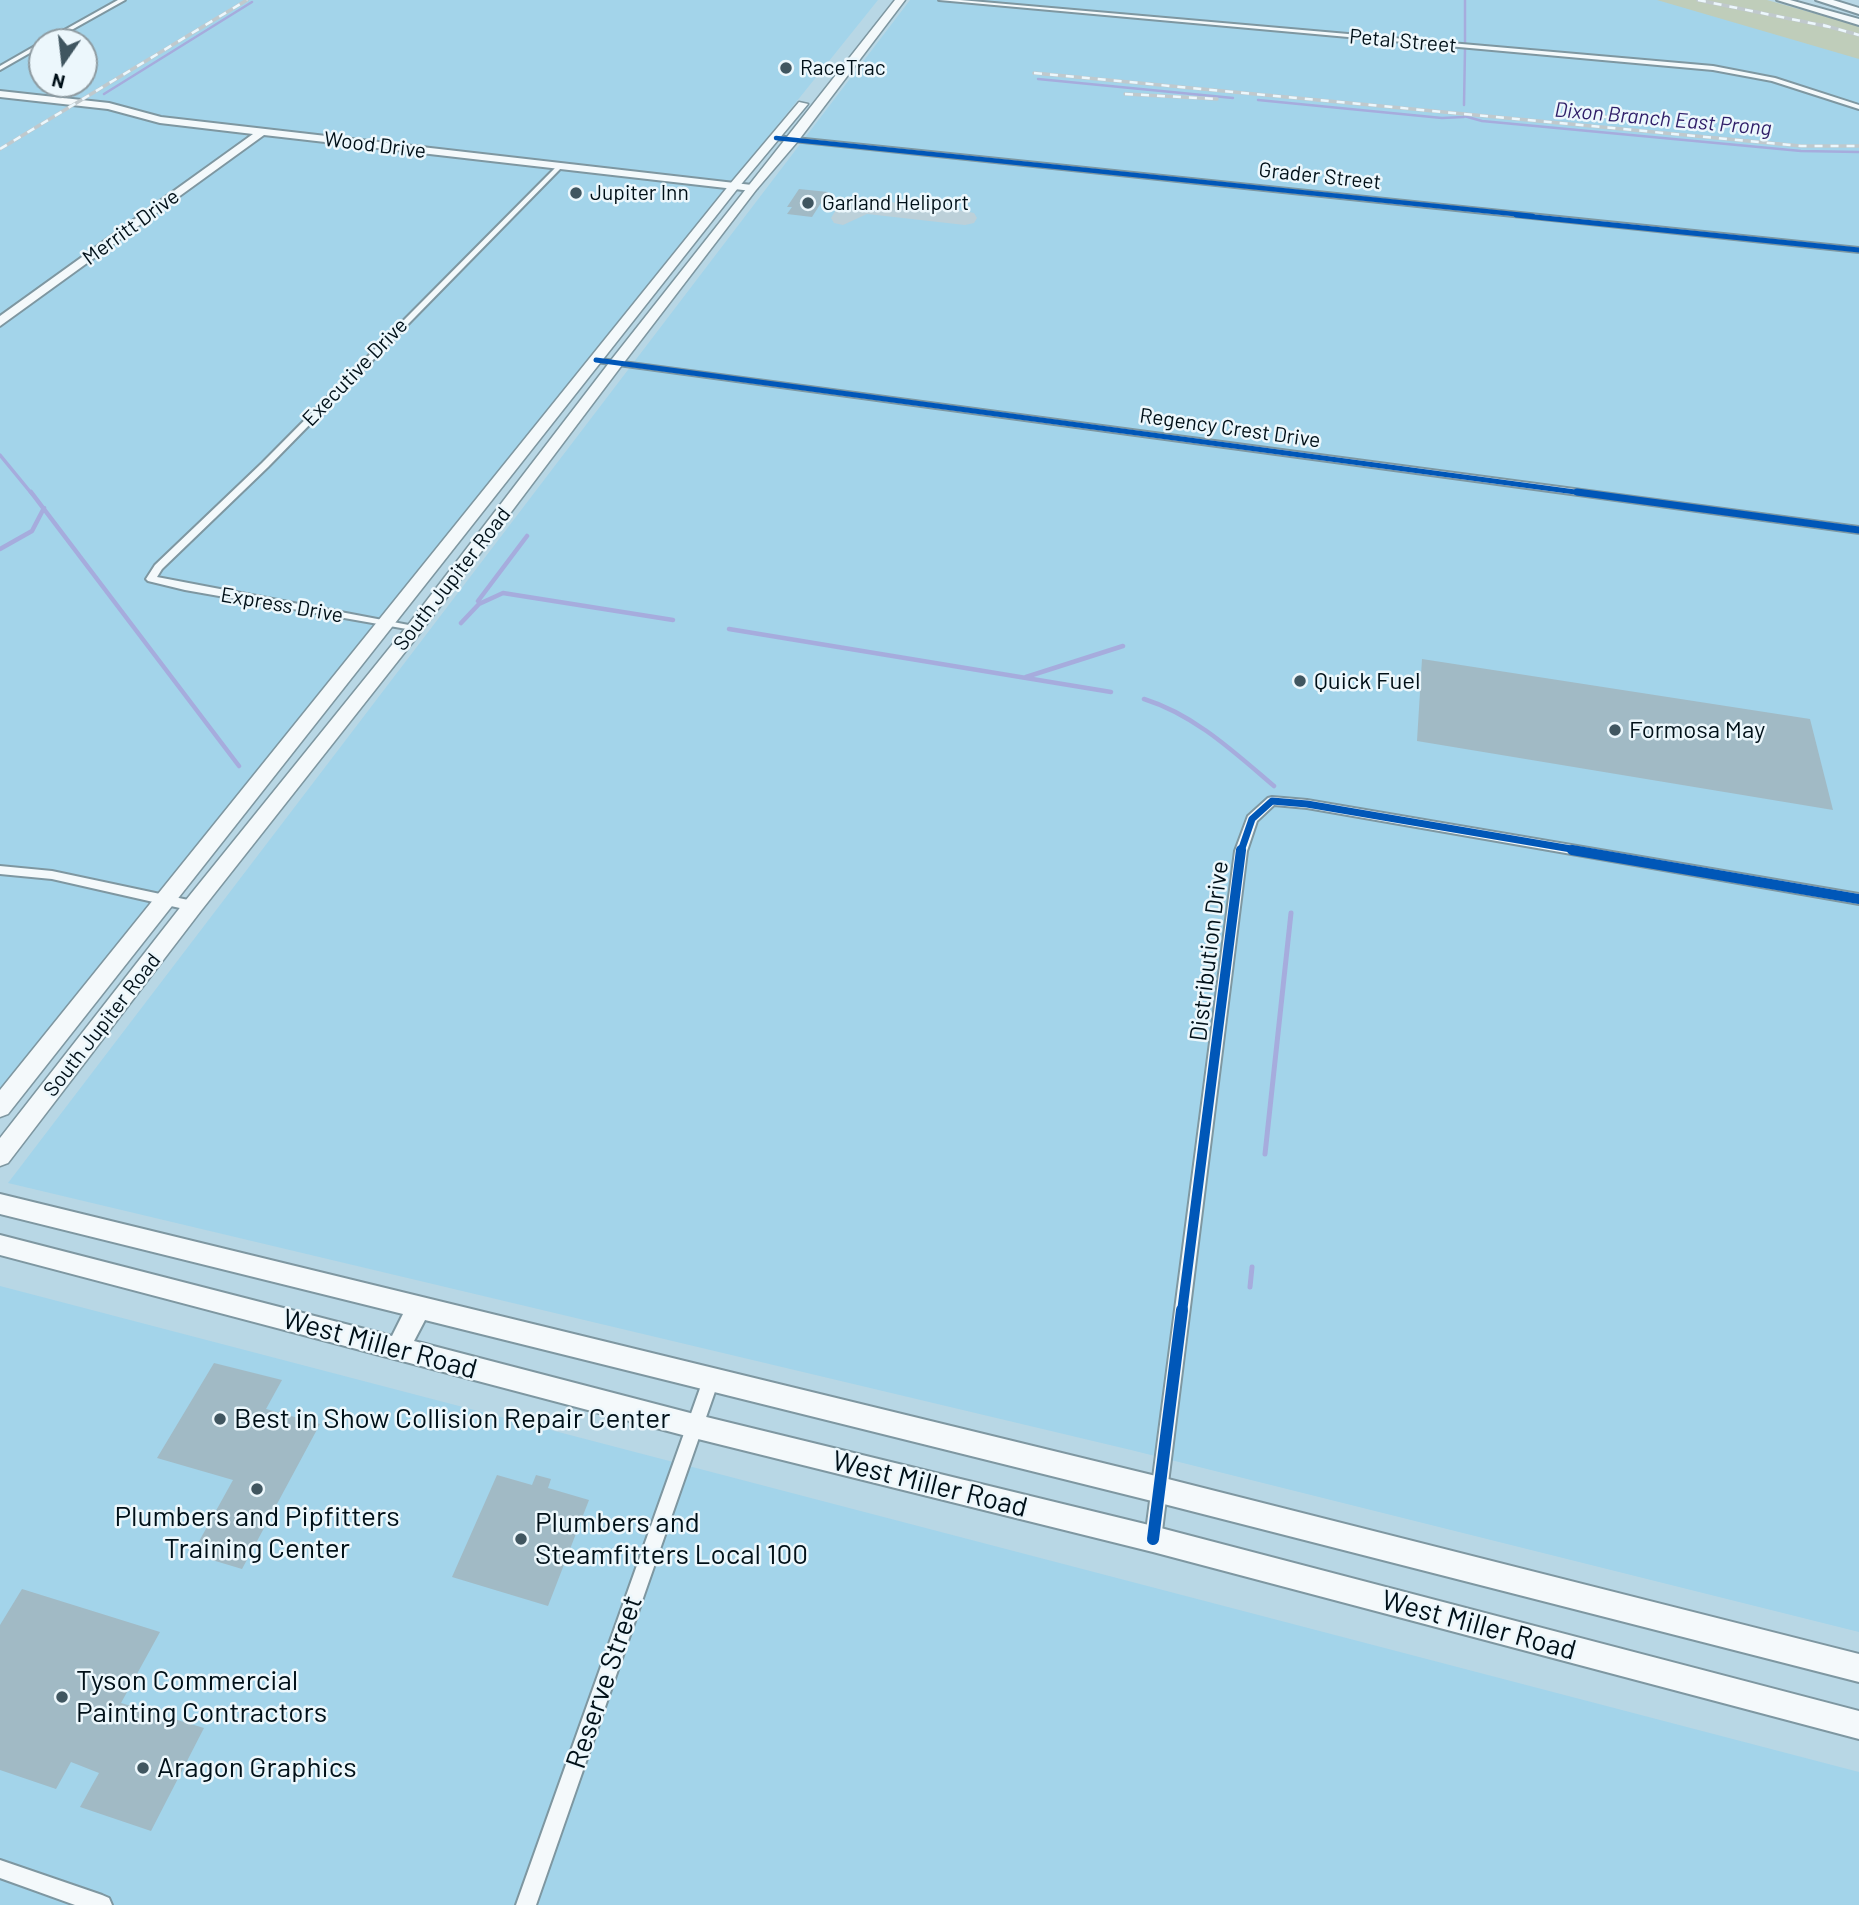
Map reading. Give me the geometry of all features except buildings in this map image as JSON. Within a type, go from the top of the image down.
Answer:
[{"type":"highway","points":[[1821,0],[1859,10]]},
{"type":"main road","name":"South Jupiter Road","points":[[0,1156],[414,629],[617,362],[752,188],[794,139],[900,0]]},
{"type":"main road","points":[[1781,0],[1859,22]]},
{"type":"main road","name":"South Jupiter Road","points":[[0,1107],[734,186],[814,90]]},
{"type":"main road","name":"Wood Drive","points":[[0,94],[109,106],[160,120],[752,188]]},
{"type":"main road","name":"Merritt Drive","points":[[0,322],[262,132]]},
{"type":"main road","points":[[478,509],[503,513]]},
{"type":"main road","name":"West Miller Road","points":[[0,1203],[1160,1490],[1859,1668]]},
{"type":"main road","name":"West Miller Road","points":[[0,1245],[694,1426],[1153,1539],[1859,1725]]},
{"type":"main road","points":[[398,1349],[419,1307]]},
{"type":"street","points":[[71,28],[122,0]]},
{"type":"street","name":"Petal Street","points":[[942,0],[1713,68],[1773,79],[1859,107]]},
{"type":"street","points":[[0,68],[28,52]]},
{"type":"street","name":"Grader Street","points":[[776,138],[1859,250]]},
{"type":"street","name":"Executive Drive","points":[[151,579],[158,567],[265,465],[560,166]]},
{"type":"street","name":"Regency Crest Drive","points":[[596,360],[1859,530]]},
{"type":"street","name":"Express Drive","points":[[151,579],[414,629]]},
{"type":"street","name":"Distribution Drive","points":[[1153,1539],[1241,851],[1252,820],[1272,801],[1307,804],[1859,899]]},
{"type":"street","points":[[0,870],[52,875],[194,906]]},
{"type":"street","name":"Reserve Street","points":[[526,1905],[710,1380]]},
{"type":"street","points":[[0,1869],[102,1905]]},
{"type":"shaded area","points":[[0,0],[878,0],[0,1094]]},
{"type":"shaded area","points":[[910,0],[1762,0],[1859,26],[1859,1632],[1131,1450],[8,1183]]},
{"type":"shaded area","points":[[0,1286],[1859,1772],[1859,1905],[0,1905]]},
{"type":"green space","points":[[1657,0],[1767,0],[1859,26],[1859,59]]},
{"type":"waterway","name":"Dixon Branch East Prong","points":[[1465,0],[1465,44]]},
{"type":"waterway","points":[[104,94],[252,2]]},
{"type":"waterway","name":"Dixon Branch East Prong","points":[[1464,105],[1465,49]]},
{"type":"waterway","name":"Dixon Branch East Prong","points":[[1038,79],[1233,98]]},
{"type":"waterway","name":"Dixon Branch East Prong","points":[[1258,100],[1442,118],[1464,117]]},
{"type":"waterway","name":"Dixon Branch East Prong","points":[[1464,116],[1482,121],[1801,151],[1859,152]]},
{"type":"waterway","points":[[0,455],[32,494]]},
{"type":"waterway","points":[[31,492],[44,509]]},
{"type":"waterway","points":[[0,549],[32,531],[44,509]]},
{"type":"waterway","points":[[44,509],[239,766]]},
{"type":"waterway","points":[[478,601],[527,536]]},
{"type":"waterway","points":[[461,623],[479,604],[503,593],[673,620]]},
{"type":"waterway","points":[[729,629],[1111,692]]},
{"type":"waterway","points":[[1026,677],[1123,646]]},
{"type":"waterway","points":[[1144,699],[1197,725],[1274,786]]},
{"type":"waterway","points":[[1265,1154],[1291,913]]},
{"type":"waterway","points":[[1250,1287],[1252,1267]]},
{"type":"taxiway","points":[[843,218],[846,213],[865,206],[965,218]]},
{"type":"railway","points":[[0,149],[247,0]]},
{"type":"railway","points":[[1698,0],[1830,27]]},
{"type":"railway","points":[[1823,25],[1859,35]]},
{"type":"railway","points":[[1034,73],[1801,146],[1859,146]]},
{"type":"railway","points":[[1125,94],[1217,99]]},
{"type":"railway","points":[[1567,113],[1647,121]]},
{"type":"cycle path","points":[[776,138],[1859,250]]},
{"type":"cycle path","points":[[596,360],[1859,530]]},
{"type":"cycle path","points":[[1153,1539],[1241,851],[1252,819],[1272,801],[1307,804],[1859,899]]},
{"type":"place","name":"RaceTrac","points":[[786,68]]},
{"type":"place","name":"Jupiter Inn","points":[[576,193]]},
{"type":"place","name":"Garland Heliport","points":[[808,203]]},
{"type":"place","name":"Quick Fuel","points":[[1300,681]]},
{"type":"place","name":"Formosa May","points":[[1615,730]]},
{"type":"place","name":"Best in Show Collision Repair Center","points":[[220,1419]]},
{"type":"place","name":"Plumbers and Pipfitters Training Center","points":[[257,1489]]},
{"type":"place","name":"Plumbers and Steamfitters Local 100","points":[[521,1539]]},
{"type":"place","name":"Tyson Commercial Painting Contractors","points":[[62,1697]]},
{"type":"place","name":"Aragon Graphics","points":[[143,1768]]}]
